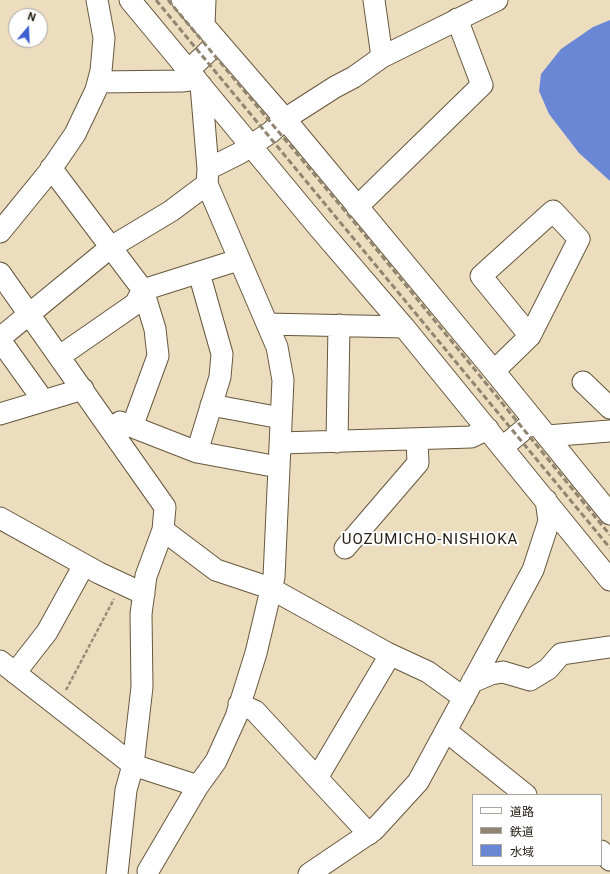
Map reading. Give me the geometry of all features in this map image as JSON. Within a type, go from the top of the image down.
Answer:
[{"type":"street","points":[[0,232],[52,168],[75,134],[98,82],[101,71],[104,38],[97,0]]},
{"type":"street","points":[[130,0],[404,326],[610,580]]},
{"type":"street","points":[[182,0],[285,120],[494,371],[610,514]]},
{"type":"street","points":[[204,25],[205,0]]},
{"type":"street","points":[[374,0],[382,57]]},
{"type":"street","points":[[43,400],[0,339],[111,247],[171,211],[207,176],[271,132],[285,120],[335,87],[354,77],[382,57],[497,0]]},
{"type":"street","points":[[357,207],[482,85],[457,19]]},
{"type":"street","points":[[0,273],[30,313],[165,507],[163,530],[146,576],[142,614],[142,687],[134,765],[126,790],[118,869],[152,872],[198,786],[216,761],[236,717],[256,653],[270,588],[274,577],[283,380],[277,347],[238,260],[207,176],[195,78],[218,42]]},
{"type":"street","points":[[98,82],[182,81],[195,78]]},
{"type":"street","points":[[52,168],[143,290],[155,329],[158,356],[132,427]]},
{"type":"street","points":[[494,371],[530,336],[579,239],[553,211],[481,276],[530,336]]},
{"type":"street","points":[[60,356],[135,304],[143,290],[238,260]]},
{"type":"street","points":[[197,452],[222,368],[222,354],[199,273]]},
{"type":"street","points":[[267,324],[404,326]]},
{"type":"street","points":[[337,442],[339,325]]},
{"type":"street","points":[[583,382],[610,408]]},
{"type":"street","points":[[0,414],[83,389]]},
{"type":"street","points":[[211,405],[281,418]]},
{"type":"street","points":[[100,413],[197,452],[278,467]]},
{"type":"street","points":[[281,443],[417,440],[471,437],[488,429]]},
{"type":"street","points":[[503,447],[540,429],[610,431]]},
{"type":"street","points":[[345,548],[418,462],[417,440]]},
{"type":"street","points":[[309,874],[369,834],[418,782],[533,570],[549,521],[546,500]]},
{"type":"street","points":[[0,518],[84,565],[144,594]]},
{"type":"street","points":[[163,530],[216,570],[270,588],[390,655],[468,690]]},
{"type":"street","points":[[84,565],[47,632],[8,667],[134,765],[198,786]]},
{"type":"street","points":[[468,690],[491,674],[503,672],[530,680],[548,669],[561,654],[610,647]]},
{"type":"street","points":[[317,778],[390,655]]},
{"type":"street","points":[[240,704],[255,711],[369,834]]},
{"type":"street","points":[[446,731],[525,794]]},
{"type":"street","points":[[602,852],[610,860]]},
{"type":"path","points":[[58,706],[121,584]]},
{"type":"water","points":[[610,20],[610,181],[579,153],[549,114],[539,91],[541,74],[561,49],[593,27]]},
{"type":"railway","points":[[156,0],[610,548]]},
{"type":"railway","points":[[168,0],[350,217],[610,535]]},
{"type":"district","name":"UOZUMICHO-NISHIOKA","points":[[430,540]]}]
